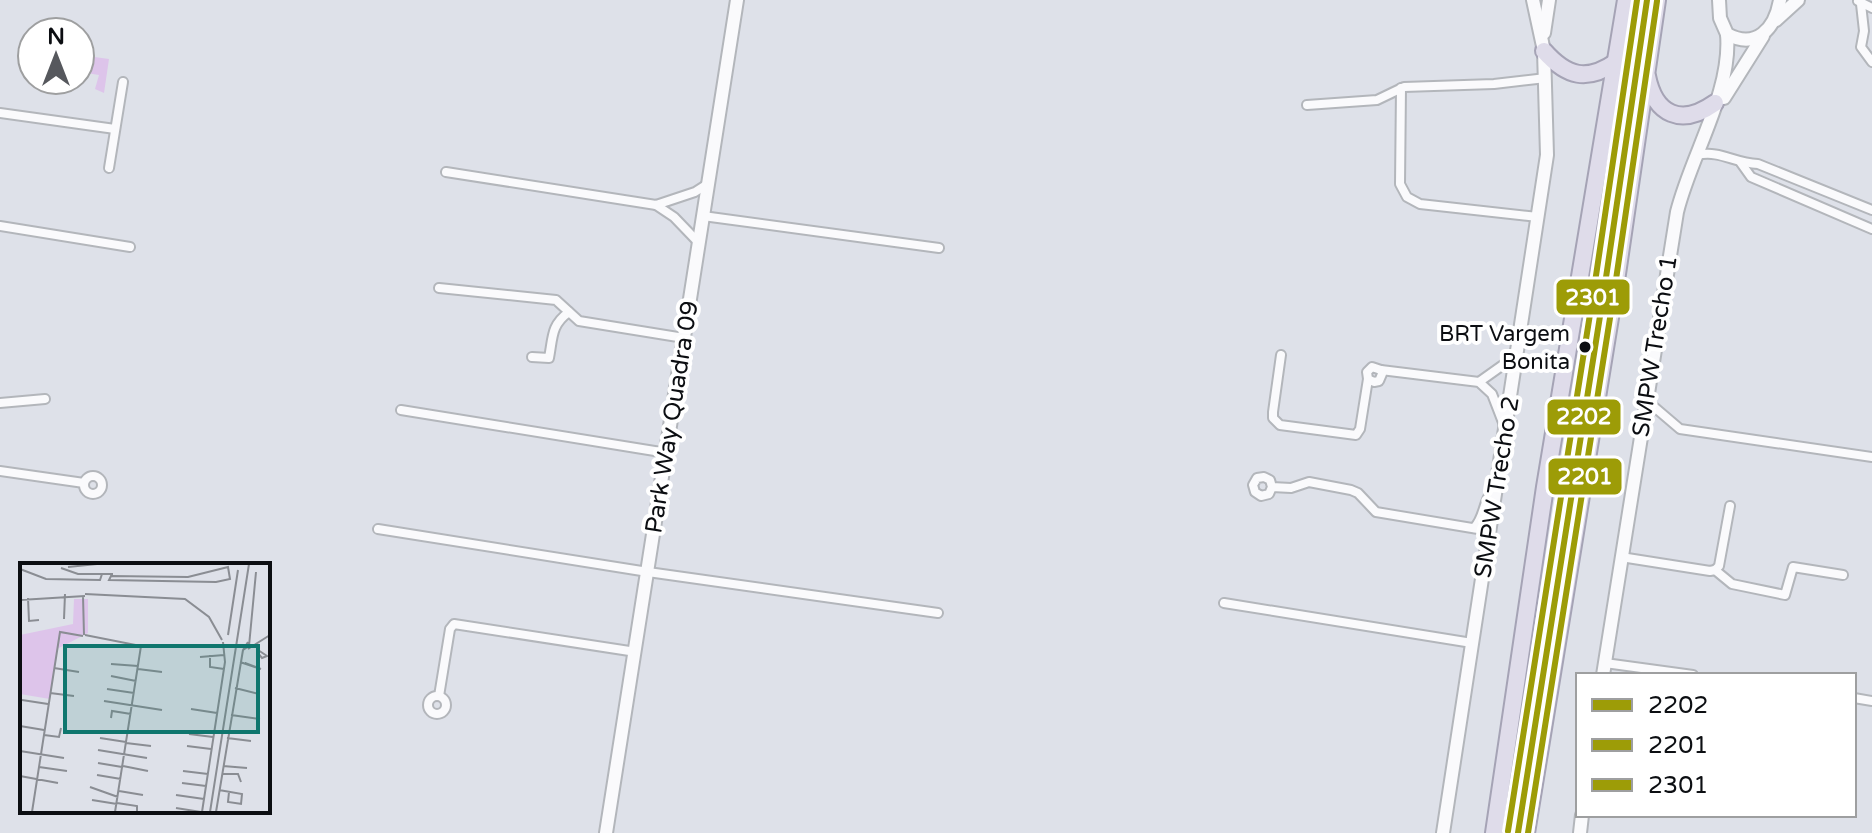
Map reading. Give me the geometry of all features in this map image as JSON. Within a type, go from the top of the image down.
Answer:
[{"type":"highway","points":[[1494,833],[1545,487],[1626,0]]},
{"type":"highway","points":[[1526,833],[1616,281],[1657,0]]},
{"type":"highway","points":[[1543,47],[1565,70],[1578,75],[1599,73],[1616,62]]},
{"type":"highway","points":[[1646,68],[1655,102],[1671,114],[1693,115],[1713,110]]},
{"type":"street","name":"Park Way Quadra 09","points":[[606,833],[737,0]]},
{"type":"street","points":[[1533,0],[1543,47]]},
{"type":"street","points":[[1543,47],[1549,0]]},
{"type":"street","points":[[1713,110],[1727,67],[1727,34],[1720,18],[1719,0]]},
{"type":"street","points":[[1774,22],[1780,0]]},
{"type":"street","points":[[1713,110],[1763,35],[1798,0]]},
{"type":"street","points":[[1859,2],[1872,8]]},
{"type":"street","points":[[1859,2],[1868,29],[1861,47],[1872,62]]},
{"type":"street","points":[[1727,34],[1745,40],[1763,35]]},
{"type":"street","name":"SMPW Trecho 2","points":[[1443,833],[1547,155],[1543,47]]},
{"type":"street","points":[[1307,105],[1377,100],[1401,88],[1494,84],[1546,78]]},
{"type":"street","points":[[109,168],[123,82]]},
{"type":"street","points":[[1401,88],[1400,184],[1407,197],[1420,204],[1538,217]]},
{"type":"street","name":"SMPW Trecho 1","points":[[1604,669],[1677,212],[1694,156],[1713,110]]},
{"type":"street","points":[[0,113],[115,129]]},
{"type":"street","points":[[1705,130],[1714,152]]},
{"type":"street","points":[[1694,156],[1714,152],[1741,163],[1758,164],[1872,210]]},
{"type":"street","points":[[1741,163],[1751,177],[1872,229]]},
{"type":"street","points":[[1760,181],[1766,168]]},
{"type":"street","points":[[446,172],[656,205],[678,199],[709,183]]},
{"type":"street","points":[[1804,200],[1810,185]]},
{"type":"street","points":[[674,217],[678,199]]},
{"type":"street","points":[[1845,217],[1851,202]]},
{"type":"street","points":[[656,205],[674,217],[699,243]]},
{"type":"street","points":[[703,216],[939,248]]},
{"type":"street","points":[[0,226],[130,247]]},
{"type":"street","points":[[439,288],[551,299],[560,302],[574,319],[587,323],[684,338]]},
{"type":"street","points":[[532,357],[549,358],[557,321],[569,312]]},
{"type":"street","points":[[1281,355],[1273,412],[1273,418],[1280,425],[1356,435],[1360,429],[1368,379],[1379,381],[1381,370],[1479,382],[1492,394],[1506,429]]},
{"type":"street","points":[[1479,382],[1517,355]]},
{"type":"street","points":[[0,403],[45,399]]},
{"type":"street","points":[[1646,399],[1680,429],[1872,457]]},
{"type":"street","points":[[401,410],[667,453]]},
{"type":"street","points":[[0,471],[84,483]]},
{"type":"street","points":[[1272,487],[1291,488],[1309,482],[1355,491],[1376,512],[1490,531]]},
{"type":"street","points":[[1474,528],[1484,514],[1488,495],[1497,487]]},
{"type":"street","points":[[1621,557],[1715,570],[1719,566],[1730,506]]},
{"type":"street","points":[[378,529],[648,572],[938,613]]},
{"type":"street","points":[[1715,570],[1732,584],[1785,595],[1793,567],[1843,575]]},
{"type":"street","points":[[1224,603],[1472,643]]},
{"type":"street","points":[[439,696],[450,629],[454,624],[636,652]]},
{"type":"street","points":[[1604,669],[1663,673]]},
{"type":"shaded area","points":[[96,57],[109,59],[104,93],[96,89],[99,75],[96,75]]},
{"type":"transit line","name":"2301","points":[[1508,831],[1637,0]]},
{"type":"transit line","name":"2202","points":[[1518,833],[1647,0]]},
{"type":"transit line","name":"2201","points":[[1528,833],[1657,1]]},
{"type":"place","name":"BRT Vargem Bonita","points":[[1585,347]]}]
